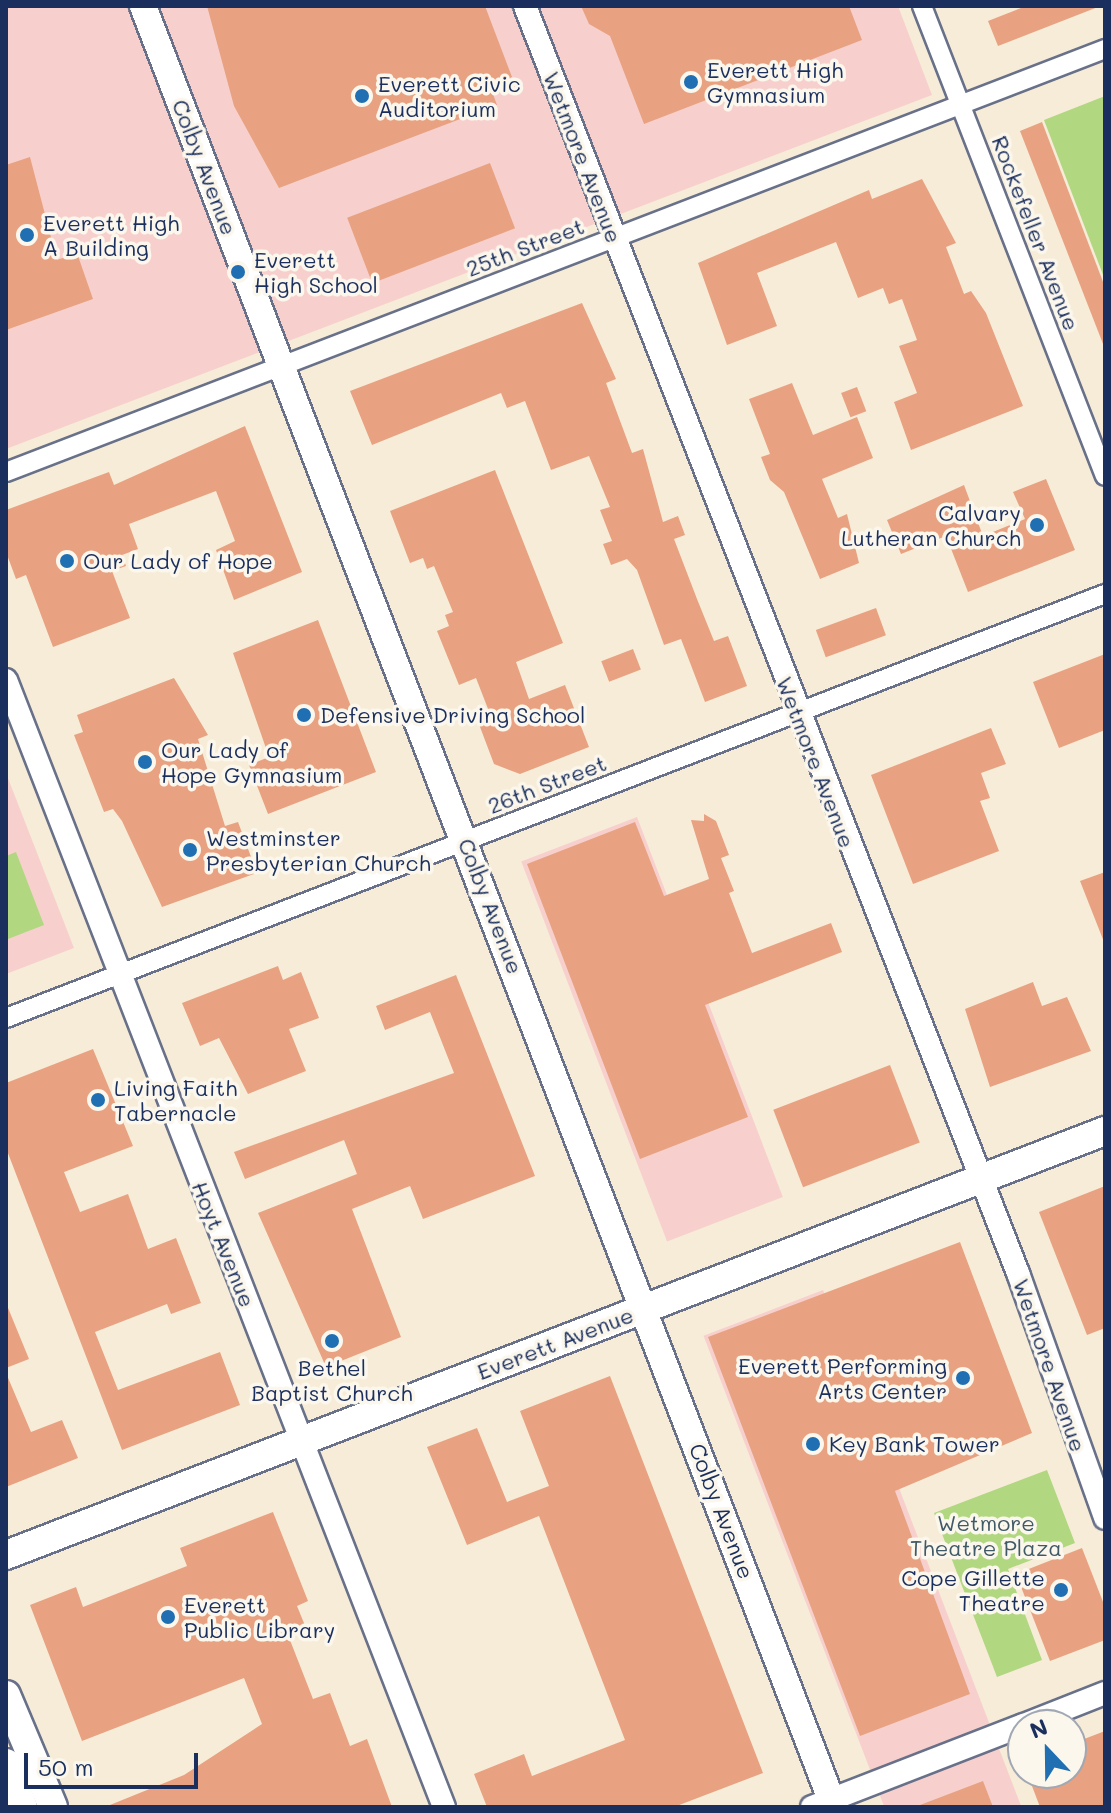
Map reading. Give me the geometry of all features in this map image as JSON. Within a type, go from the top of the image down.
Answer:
[{"type":"main road","name":"Colby Avenue","points":[[143,6],[646,1308],[826,1804]]},
{"type":"main road","name":"Everett Avenue","points":[[6,1555],[1105,1131]]},
{"type":"main road","points":[[6,1695],[53,1807]]},
{"type":"main road","points":[[6,1763],[23,1807]]},
{"type":"street","name":"Wetmore Avenue","points":[[525,6],[977,1181],[1018,1273],[1105,1518]]},
{"type":"street","name":"Rockefeller Avenue","points":[[922,6],[1105,476]]},
{"type":"street","name":"25th Street","points":[[6,472],[1105,49]]},
{"type":"street","name":"26th Street","points":[[6,1018],[1105,594]]},
{"type":"street","name":"Hoyt Avenue","points":[[6,680],[117,974],[444,1807]]},
{"type":"street","points":[[1064,1709],[1105,1693]]},
{"type":"street","points":[[826,1804],[1007,1732]]},
{"type":"shaded area","name":"Everett High School","points":[[6,6],[898,6],[932,95],[6,449]]},
{"type":"shaded area","points":[[6,773],[74,948],[6,974]]},
{"type":"shaded area","points":[[637,817],[783,1197],[667,1241],[521,861]]},
{"type":"shaded area","points":[[823,1290],[1007,1769],[1007,1789],[1015,1789],[1019,1807],[884,1807],[704,1336]]},
{"type":"green space","points":[[1105,96],[1105,280],[1044,120]]},
{"type":"green space","points":[[16,852],[44,925],[8,939],[6,856]]},
{"type":"green space","name":"Wetmore Theatre Plaza","points":[[1047,1470],[1075,1543],[1008,1569],[1042,1660],[997,1677],[934,1513]]},
{"type":"building","name":"Everett Civic Auditorium","points":[[207,6],[485,6],[512,77],[490,86],[497,105],[279,188],[234,106]]},
{"type":"building","name":"Everett High Gymnasium","points":[[581,6],[849,6],[862,40],[644,124],[610,36],[589,24]]},
{"type":"building","points":[[1026,6],[1098,7],[998,46],[988,21]]},
{"type":"building","points":[[1042,122],[1105,287],[1105,349],[1020,131]]},
{"type":"building","name":"Everett High A Building","points":[[30,157],[57,260],[77,253],[93,299],[6,330],[6,165]]},
{"type":"building","points":[[490,163],[515,228],[372,283],[347,218]]},
{"type":"building","points":[[922,179],[956,243],[946,247],[964,294],[971,291],[986,313],[1023,406],[911,450],[894,402],[917,393],[899,346],[917,340],[902,299],[889,304],[883,288],[858,298],[836,242],[757,273],[777,326],[727,345],[698,263],[869,190],[872,199]]},
{"type":"building","points":[[582,303],[616,379],[606,383],[632,453],[643,449],[663,522],[678,516],[685,535],[674,539],[714,641],[728,636],[747,686],[705,702],[681,639],[664,645],[637,570],[627,559],[611,565],[603,544],[612,541],[600,510],[610,507],[589,456],[551,470],[525,401],[507,408],[501,393],[372,445],[350,391]]},
{"type":"building","points":[[792,383],[813,435],[857,417],[873,458],[822,479],[838,518],[847,514],[859,563],[820,579],[784,492],[770,480],[761,457],[770,454],[749,399]]},
{"type":"building","points":[[857,387],[866,411],[850,417],[841,393]]},
{"type":"building","points":[[245,426],[302,572],[234,600],[216,550],[235,541],[216,491],[129,524],[138,549],[122,555],[126,566],[112,571],[130,618],[53,647],[26,575],[16,579],[6,552],[6,510],[109,472],[114,485]]},
{"type":"building","points":[[495,470],[563,643],[516,662],[529,699],[565,685],[589,747],[520,774],[494,764],[477,719],[490,714],[476,678],[459,685],[437,631],[449,626],[445,615],[453,612],[434,566],[427,569],[423,558],[410,563],[390,511]]},
{"type":"building","points":[[1046,479],[1075,550],[968,592],[946,536],[901,554],[887,520],[964,485],[983,536],[1025,519],[1013,492]]},
{"type":"building","points":[[876,608],[886,635],[826,657],[816,630]]},
{"type":"building","points":[[318,620],[376,772],[268,814],[249,765],[269,757],[233,653]]},
{"type":"building","points":[[633,649],[641,670],[609,682],[601,661]]},
{"type":"building","points":[[1105,654],[1105,730],[1059,748],[1033,682]]},
{"type":"building","points":[[174,678],[208,735],[198,739],[225,826],[238,822],[257,873],[162,907],[122,821],[113,809],[104,812],[74,735],[83,732],[77,715]]},
{"type":"building","points":[[991,728],[1006,764],[981,773],[990,798],[980,801],[999,851],[913,884],[871,775]]},
{"type":"building","points":[[704,814],[716,821],[729,855],[721,858],[734,891],[729,893],[752,953],[831,923],[842,952],[705,1005],[748,1117],[640,1159],[527,864],[635,822],[664,896],[709,879],[691,820],[704,821]]},
{"type":"building","points":[[1105,872],[1105,941],[1104,942],[1080,881]]},
{"type":"building","points":[[278,966],[283,980],[301,972],[319,1018],[289,1029],[306,1071],[248,1094],[219,1038],[200,1046],[182,1003]]},
{"type":"building","points":[[456,975],[535,1176],[423,1219],[410,1186],[352,1209],[401,1337],[326,1367],[258,1213],[357,1174],[344,1140],[245,1179],[234,1152],[454,1073],[430,1012],[385,1030],[376,1006]]},
{"type":"building","points":[[1033,982],[1042,1006],[1067,997],[1091,1051],[990,1087],[965,1009]]},
{"type":"building","points":[[93,1049],[133,1146],[64,1172],[80,1212],[128,1194],[148,1249],[176,1238],[201,1303],[171,1314],[167,1304],[95,1332],[118,1390],[220,1352],[240,1405],[122,1450],[6,1148],[6,1083]]},
{"type":"building","points":[[890,1065],[920,1142],[803,1187],[773,1110]]},
{"type":"building","points":[[1105,1186],[1105,1328],[1087,1335],[1039,1212]]},
{"type":"building","points":[[960,1242],[1032,1433],[895,1491],[970,1694],[860,1736],[708,1337]]},
{"type":"building","points":[[6,1303],[29,1359],[6,1368]]},
{"type":"building","points":[[6,1373],[31,1432],[62,1420],[78,1458],[6,1487]]},
{"type":"building","points":[[610,1376],[763,1773],[674,1807],[487,1807],[474,1774],[524,1754],[532,1776],[625,1740],[539,1516],[467,1545],[427,1447],[477,1428],[507,1502],[549,1486],[520,1411]]},
{"type":"building","name":"Everett Public Library","points":[[273,1512],[308,1601],[297,1606],[306,1628],[288,1635],[313,1699],[330,1693],[350,1746],[367,1739],[392,1807],[105,1807],[184,1775],[262,1724],[244,1678],[82,1741],[30,1605],[76,1587],[83,1607],[187,1566],[180,1548]]},
{"type":"building","name":"Cope Gillette Theatre","points":[[1082,1548],[1105,1607],[1105,1640],[1050,1661],[1016,1574]]},
{"type":"building","points":[[1105,1731],[1105,1807],[1040,1807],[1033,1789],[1087,1789],[1087,1738]]},
{"type":"building","points":[[983,1781],[993,1807],[920,1807],[920,1805]]},
{"type":"place","name":"Everett High Gymnasium","points":[[691,82]]},
{"type":"place","name":"Everett Civic Auditorium","points":[[362,96]]},
{"type":"place","name":"Everett High A Building","points":[[27,235]]},
{"type":"place","name":"Everett High School","points":[[238,272]]},
{"type":"place","name":"Calvary Lutheran Church","points":[[1037,525]]},
{"type":"place","name":"Our Lady of Hope","points":[[67,561]]},
{"type":"place","name":"Defensive Driving School","points":[[304,715]]},
{"type":"place","name":"Our Lady of Hope Gymnasium","points":[[145,762]]},
{"type":"place","name":"Westminster Presbyterian Church","points":[[190,850]]},
{"type":"place","name":"Living Faith Tabernacle","points":[[98,1100]]},
{"type":"place","name":"Bethel Baptist Church","points":[[332,1341]]},
{"type":"place","name":"Everett Performing Arts Center","points":[[963,1378]]},
{"type":"place","name":"Key Bank Tower","points":[[813,1444]]},
{"type":"place","name":"Cope Gillette Theatre","points":[[1061,1590]]},
{"type":"place","name":"Everett Public Library","points":[[168,1617]]}]
